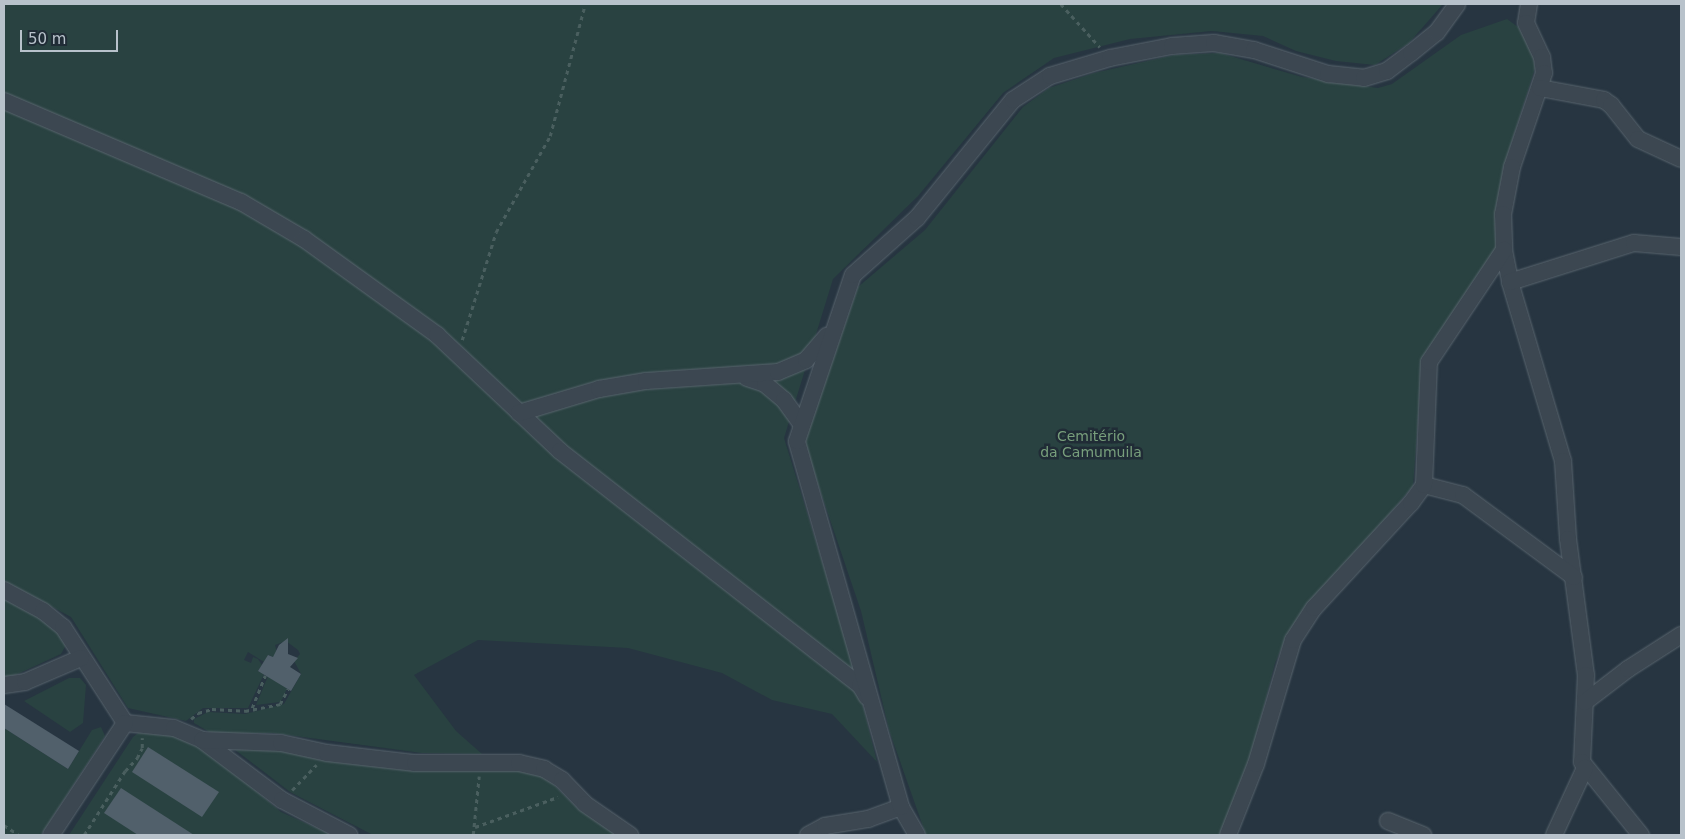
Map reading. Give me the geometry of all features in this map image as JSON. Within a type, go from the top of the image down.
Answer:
[{"type":"street","points":[[917,835],[901,807],[871,704],[853,630],[800,460],[797,441],[801,423],[832,331],[853,275],[918,218],[1013,100],[1050,76],[1110,58],[1172,46],[1214,42],[1254,50],[1328,74],[1364,78],[1387,71],[1411,53],[1437,32],[1457,4]]},
{"type":"street","points":[[1529,4],[1526,23],[1542,57],[1544,74],[1512,166],[1503,214],[1504,250],[1510,282],[1561,453],[1586,675],[1581,756],[1585,768],[1641,835]]},
{"type":"street","points":[[1540,88],[1604,100],[1611,105],[1638,139],[1681,159]]},
{"type":"street","points":[[4,101],[241,202],[304,239],[362,279],[458,354],[560,450],[860,685],[871,704]]},
{"type":"street","points":[[1510,282],[1634,243],[1681,247]]},
{"type":"street","points":[[1228,835],[1256,764],[1293,640],[1314,608],[1412,503],[1424,485],[1429,362],[1504,250]]},
{"type":"street","points":[[519,413],[599,389],[646,381],[778,372],[806,360],[832,331]]},
{"type":"street","points":[[740,376],[765,384],[784,400],[801,423]]},
{"type":"street","points":[[1424,485],[1462,495],[1574,577]]},
{"type":"street","points":[[4,590],[54,618],[63,627],[81,658],[125,723]]},
{"type":"street","points":[[1584,702],[1628,668],[1681,635]]},
{"type":"street","points":[[4,684],[25,682],[81,658]]},
{"type":"street","points":[[125,723],[174,728],[202,740],[282,800],[349,835]]},
{"type":"street","points":[[51,835],[125,723]]},
{"type":"street","points":[[202,740],[281,743],[327,753],[415,763],[480,765],[519,763],[544,769],[573,791],[585,804],[630,835]]},
{"type":"street","points":[[1554,835],[1585,768]]},
{"type":"street","points":[[808,835],[825,826],[868,819],[901,807]]},
{"type":"street","points":[[1388,821],[1423,835]]},
{"type":"path","points":[[458,354],[480,276],[496,232],[550,136],[585,4]]},
{"type":"path","points":[[1061,4],[1110,58]]},
{"type":"path","points":[[252,708],[265,675]]},
{"type":"path","points":[[190,721],[204,710],[245,711],[252,708],[280,704],[288,689]]},
{"type":"path","points":[[84,835],[114,788],[144,749],[142,734]]},
{"type":"path","points":[[282,800],[327,753]]},
{"type":"path","points":[[472,835],[480,765]]},
{"type":"path","points":[[130,766],[134,769]]},
{"type":"path","points":[[114,788],[119,791]]},
{"type":"path","points":[[474,827],[573,791]]},
{"type":"path","points":[[101,809],[106,812]]},
{"type":"path","points":[[4,825],[19,835]]},
{"type":"path","points":[[87,831],[92,833]]},
{"type":"green space","points":[[4,4],[1443,4],[1409,43],[1375,65],[1336,61],[1296,51],[1263,36],[1212,31],[1130,39],[1054,58],[1003,93],[918,196],[833,279],[784,438],[847,642],[877,762],[832,714],[772,700],[722,673],[628,648],[478,640],[414,675],[456,731],[482,754],[422,753],[273,733],[211,733],[194,723],[194,719],[208,712],[245,714],[284,704],[301,674],[294,661],[300,654],[298,650],[286,641],[275,645],[279,661],[269,655],[264,662],[248,652],[244,660],[251,663],[253,657],[258,659],[262,665],[258,671],[264,674],[248,708],[203,708],[186,721],[128,708],[71,617],[4,581]]},
{"type":"green space","name":"Cemitério da Camumuila","points":[[1507,19],[1518,27],[1532,50],[1535,68],[1506,160],[1497,204],[1498,245],[1422,366],[1413,486],[1288,634],[1275,663],[1250,760],[1220,835],[926,835],[889,730],[861,611],[804,443],[858,287],[925,230],[1023,107],[1049,88],[1094,73],[1174,55],[1220,53],[1302,77],[1378,88],[1392,84],[1461,35]]},
{"type":"green space","points":[[4,599],[40,618],[63,637],[66,645],[61,654],[9,678],[4,677]]},
{"type":"green space","points":[[268,676],[287,688],[283,698],[280,702],[256,705]]},
{"type":"green space","points":[[69,678],[80,678],[86,685],[83,723],[70,732],[24,701]]},
{"type":"green space","points":[[101,727],[105,736],[41,835],[4,835],[4,728],[68,769],[92,730]]},
{"type":"green space","points":[[146,727],[198,742],[281,812],[332,835],[69,835],[133,737]]},
{"type":"green space","points":[[246,745],[542,773],[578,809],[618,835],[373,835],[290,792],[234,749]]},
{"type":"building","points":[[288,638],[288,654],[298,658],[290,667],[301,674],[291,691],[258,671],[268,655],[273,657],[279,645]]},
{"type":"building","points":[[4,704],[79,751],[68,769],[4,728]]},
{"type":"building","points":[[148,747],[219,792],[202,817],[132,772]]},
{"type":"building","points":[[121,788],[194,835],[138,835],[104,813]]}]
